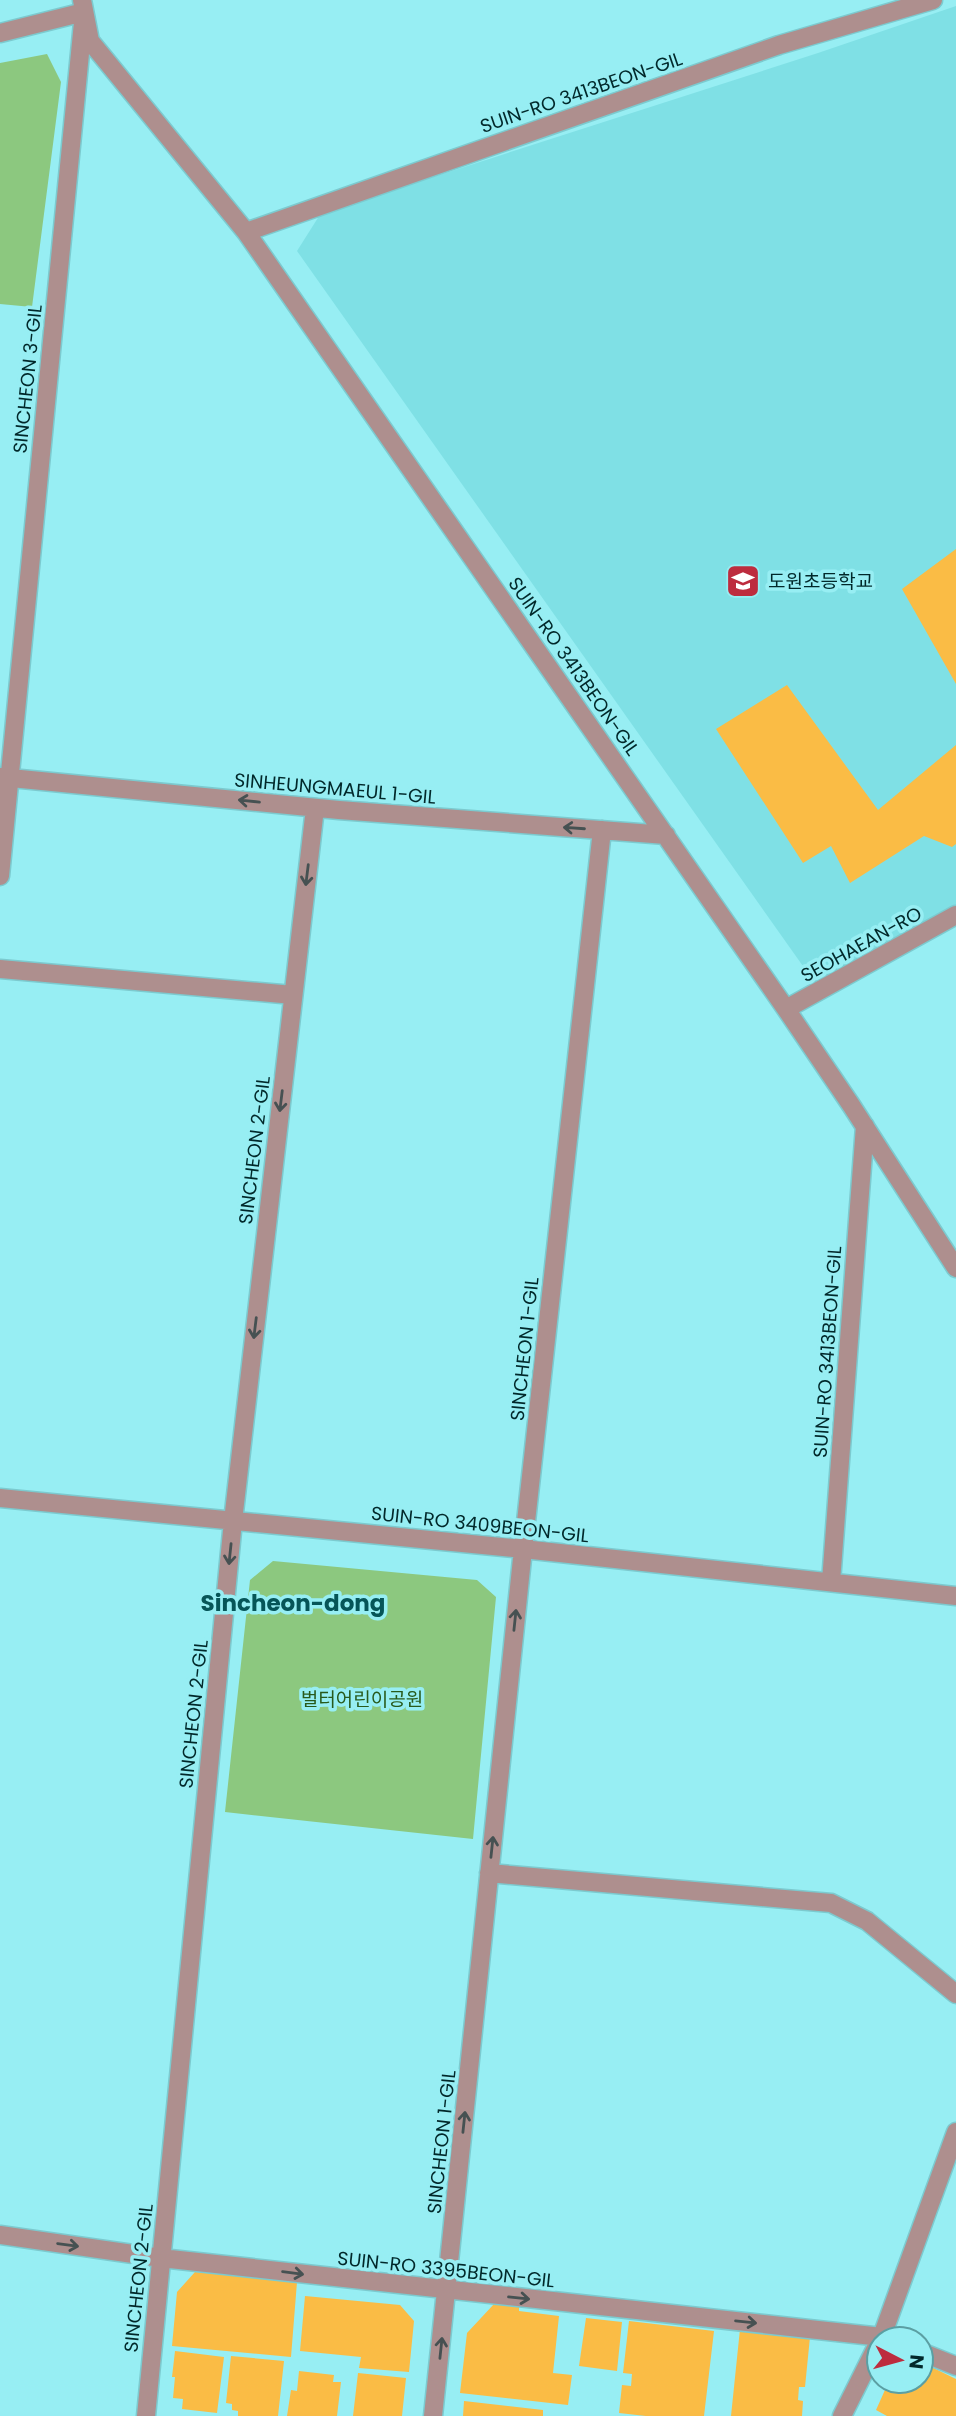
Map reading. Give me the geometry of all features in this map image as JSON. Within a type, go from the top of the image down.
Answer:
[{"type":"street","name":"SUIN-RO 3413BEON-GIL","points":[[246,232],[779,45],[933,0]]},
{"type":"street","name":"SUIN-RO 3413BEON-GIL","points":[[83,6],[90,41],[246,232],[786,1009],[956,1268]]},
{"type":"street","points":[[0,33],[83,6]]},
{"type":"street","name":"SINCHEON 3-GIL","points":[[0,876],[4,777],[83,6]]},
{"type":"street","name":"SINHEUNGMAEUL 1-GIL","points":[[4,777],[315,808],[666,835]]},
{"type":"street","name":"SINCHEON 2-GIL","points":[[146,2416],[233,1521],[315,808]]},
{"type":"street","name":"SINCHEON 1-GIL","points":[[433,2416],[523,1549],[602,830]]},
{"type":"street","name":"SEOHAEAN-RO","points":[[786,1009],[956,915]]},
{"type":"street","points":[[0,969],[293,995]]},
{"type":"street","name":"SUIN-RO 3413BEON-GIL","points":[[831,1582],[865,1126]]},
{"type":"street","name":"SUIN-RO 3409BEON-GIL","points":[[0,1498],[956,1595]]},
{"type":"street","points":[[489,1873],[831,1903],[867,1922],[956,1994]]},
{"type":"street","points":[[887,2325],[956,2132]]},
{"type":"street","name":"SUIN-RO 3395BEON-GIL","points":[[0,2235],[162,2258],[865,2337]]},
{"type":"street","points":[[935,2358],[956,2366]]},
{"type":"street","points":[[842,2416],[865,2372]]},
{"type":"shaded area","name":"도원초등학교","points":[[956,6],[956,911],[822,993],[297,251],[321,213]]},
{"type":"green space","points":[[47,54],[61,82],[32,307],[0,304],[0,63]]},
{"type":"green space","name":"벌터어린이공원","points":[[273,1561],[477,1580],[496,1597],[473,1839],[225,1812],[250,1580]]},
{"type":"building","points":[[956,549],[956,684],[902,589]]},
{"type":"building","points":[[787,685],[878,810],[956,745],[956,844],[952,847],[924,836],[850,883],[831,846],[803,863],[716,729]]},
{"type":"building","points":[[195,2272],[297,2282],[291,2357],[172,2346],[177,2292]]},
{"type":"building","points":[[305,2296],[400,2305],[414,2321],[409,2372],[359,2368],[361,2357],[300,2351]]},
{"type":"building","points":[[494,2304],[519,2307],[519,2311],[559,2316],[553,2373],[572,2375],[568,2405],[460,2393],[467,2333]]},
{"type":"building","points":[[586,2318],[622,2322],[617,2371],[579,2366]]},
{"type":"building","points":[[629,2321],[714,2331],[704,2416],[619,2413],[622,2385],[631,2386],[632,2374],[623,2373]]},
{"type":"building","points":[[740,2329],[810,2337],[805,2387],[799,2387],[798,2400],[803,2401],[802,2416],[731,2416]]},
{"type":"building","points":[[175,2351],[224,2357],[217,2413],[182,2409],[183,2399],[173,2398]]},
{"type":"building","points":[[231,2356],[284,2361],[278,2416],[238,2416],[238,2411],[232,2410],[232,2404],[226,2403]]},
{"type":"building","points":[[935,2369],[956,2379],[956,2416],[887,2416],[876,2410],[883,2395],[935,2395]]},
{"type":"building","points":[[299,2371],[334,2375],[333,2382],[341,2382],[337,2416],[287,2416],[291,2390],[297,2391]]},
{"type":"building","points":[[358,2373],[406,2378],[402,2416],[353,2416]]},
{"type":"building","points":[[464,2401],[543,2410],[543,2416],[463,2416]]},
{"type":"place","name":"도원초등학교","points":[[743,581]]},
{"type":"district","name":"Sincheon-dong","points":[[293,1603]]}]
